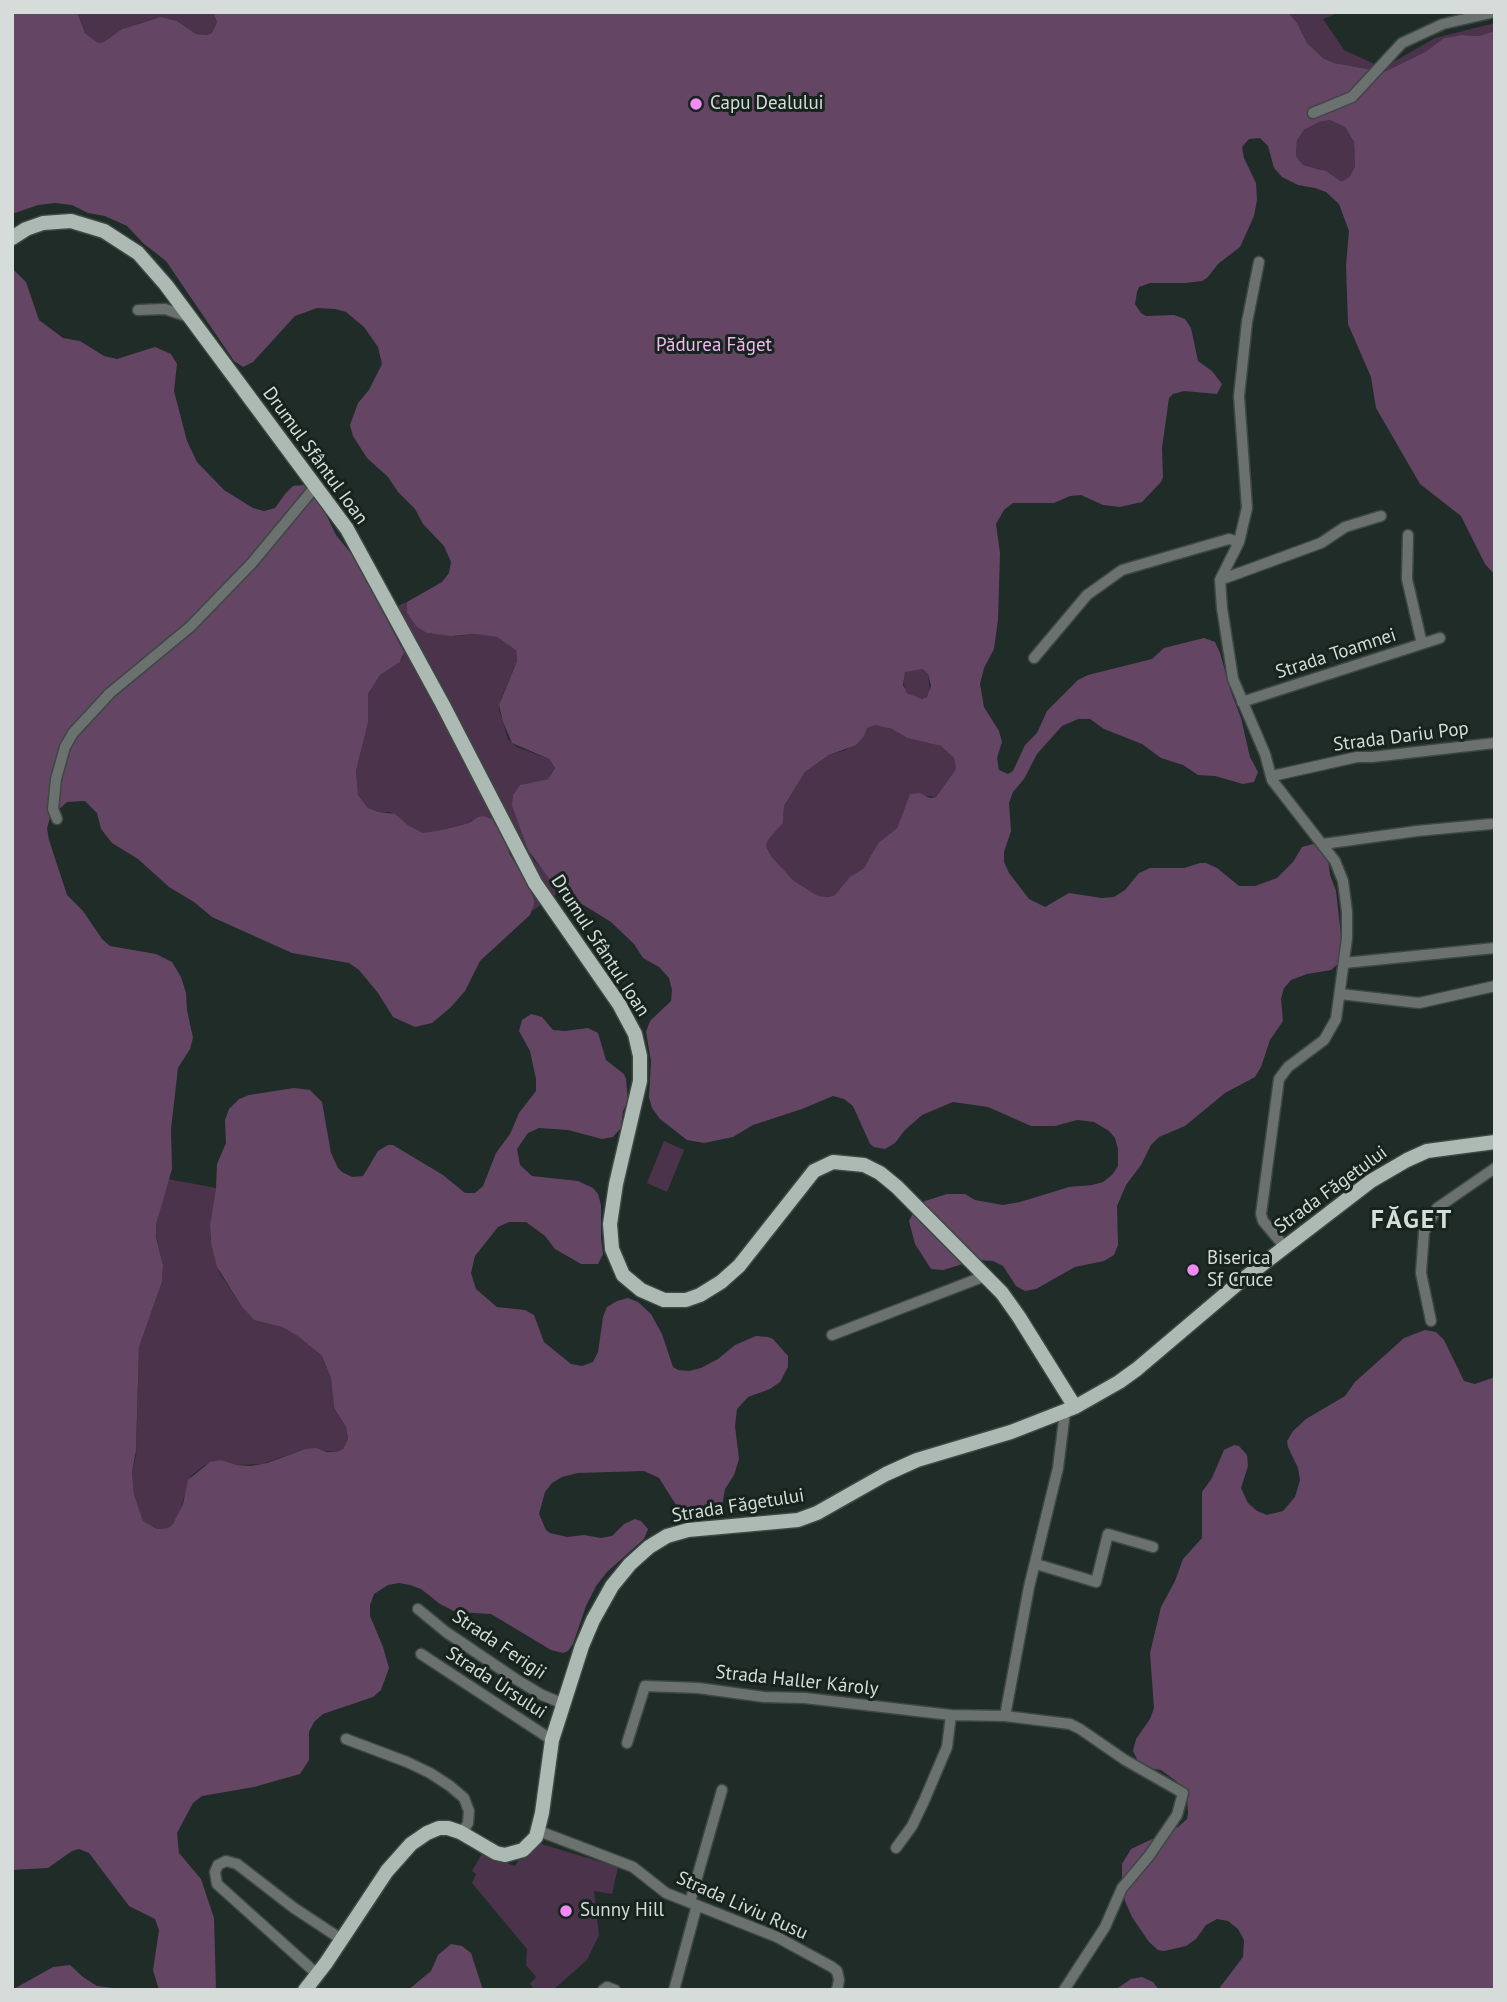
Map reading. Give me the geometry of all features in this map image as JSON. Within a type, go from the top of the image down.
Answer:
[{"type":"main road","name":"Drumul Sfântul Ioan","points":[[12,238],[26,229],[51,221],[71,221],[104,231],[128,245],[146,260],[353,540],[443,705],[535,883],[623,1009],[635,1034],[640,1056],[640,1081],[616,1184],[610,1224],[611,1249],[623,1275],[641,1290],[664,1300],[687,1300],[707,1292],[728,1278],[739,1266],[810,1175],[827,1164],[844,1162],[864,1165],[886,1177],[985,1276],[1019,1317],[1070,1410]]},
{"type":"main road","name":"Strada Făgetului","points":[[539,1831],[552,1740],[593,1620],[612,1587],[630,1564],[649,1547],[667,1536],[688,1530],[798,1520],[817,1513],[917,1460],[1011,1432],[1070,1410],[1106,1390],[1137,1368],[1284,1246],[1371,1181],[1407,1160],[1438,1149],[1495,1142]]},
{"type":"main road","points":[[305,1990],[387,1871],[411,1844],[439,1828],[448,1828],[463,1833],[496,1853],[505,1854],[523,1850],[539,1831]]},
{"type":"street","points":[[1313,113],[1352,97],[1402,43],[1443,24],[1495,12]]},
{"type":"street","points":[[1259,262],[1247,322],[1239,396],[1247,508],[1239,542],[1220,580],[1220,592],[1233,680],[1272,776],[1335,861],[1343,881],[1348,912],[1336,1020],[1324,1040],[1287,1067],[1279,1079],[1261,1214],[1263,1221],[1284,1246]]},
{"type":"street","points":[[138,310],[165,309],[189,317]]},
{"type":"street","points":[[57,819],[53,809],[56,779],[65,747],[74,733],[110,693],[190,627],[253,563],[315,487]]},
{"type":"street","points":[[1220,580],[1321,543],[1345,527],[1381,516]]},
{"type":"street","points":[[1408,535],[1407,579],[1422,644]]},
{"type":"street","points":[[1034,658],[1087,595],[1122,570],[1228,539],[1239,542]]},
{"type":"street","name":"Strada Toamnei","points":[[1242,702],[1440,638]]},
{"type":"street","name":"Strada Dariu Pop","points":[[1272,776],[1357,757],[1495,743]]},
{"type":"street","points":[[1323,844],[1491,824]]},
{"type":"street","points":[[1343,963],[1495,948]]},
{"type":"street","points":[[1340,994],[1419,1003],[1495,986]]},
{"type":"street","points":[[1431,1321],[1421,1273],[1424,1232],[1437,1208],[1495,1168]]},
{"type":"street","points":[[832,1335],[985,1276]]},
{"type":"street","points":[[1005,1716],[1029,1587],[1070,1410]]},
{"type":"street","points":[[1036,1564],[1096,1582],[1108,1534],[1153,1547]]},
{"type":"street","name":"Strada Ferigii","points":[[418,1609],[446,1632],[514,1678],[542,1695],[564,1704]]},
{"type":"street","name":"Strada Ursului","points":[[421,1654],[552,1740]]},
{"type":"street","name":"Strada Haller Károly","points":[[627,1743],[645,1686],[698,1688],[950,1715],[1005,1716],[1070,1724],[1183,1793],[1177,1815],[1149,1856],[1122,1888],[1105,1927],[1063,1990]]},
{"type":"street","points":[[896,1849],[912,1826],[938,1769],[947,1746],[950,1715]]},
{"type":"street","points":[[346,1739],[407,1762],[450,1786],[464,1798],[469,1811],[468,1823],[463,1833]]},
{"type":"street","points":[[674,1990],[722,1790]]},
{"type":"street","name":"Strada Liviu Rusu","points":[[539,1831],[633,1867],[666,1893],[777,1937],[832,1967],[839,1980],[837,1990]]},
{"type":"street","points":[[317,1974],[217,1884],[215,1872],[218,1865],[226,1861],[237,1864],[294,1908],[341,1939]]},
{"type":"street","points":[[603,1990],[607,1987],[615,1990]]},
{"type":"shaded area","points":[[77,12],[213,12],[217,22],[212,33],[207,35],[196,34],[177,21],[155,18],[122,29],[104,42],[98,43],[85,33]]},
{"type":"shaded area","points":[[1288,12],[1341,12],[1323,19],[1344,50],[1383,68],[1435,38],[1495,23],[1495,31],[1479,36],[1444,38],[1425,52],[1384,72],[1334,63],[1323,58],[1307,43]]},
{"type":"shaded area","points":[[1330,120],[1345,127],[1354,142],[1355,166],[1345,180],[1339,181],[1320,169],[1303,165],[1296,156],[1297,140],[1304,130]]},
{"type":"shaded area","points":[[407,602],[407,613],[427,633],[497,637],[516,649],[517,661],[499,710],[508,739],[517,747],[549,759],[555,768],[548,779],[520,785],[512,806],[528,850],[561,891],[532,911],[534,905],[530,889],[506,845],[472,820],[469,823],[423,833],[390,812],[368,808],[358,795],[356,771],[368,723],[368,694],[380,675],[403,657],[403,648],[386,611]]},
{"type":"shaded area","points":[[922,669],[928,674],[930,692],[925,699],[916,698],[905,691],[903,677],[905,672]]},
{"type":"shaded area","points":[[869,726],[892,729],[907,738],[941,746],[954,758],[956,769],[936,797],[910,794],[897,828],[878,843],[864,868],[835,895],[818,896],[794,881],[771,856],[766,846],[768,840],[783,823],[784,806],[805,772],[829,755],[846,750]]},
{"type":"shaded area","points":[[664,1141],[684,1150],[667,1192],[647,1183]]},
{"type":"shaded area","points":[[168,1179],[216,1188],[210,1237],[219,1272],[254,1320],[282,1327],[322,1356],[331,1378],[334,1408],[346,1427],[348,1439],[342,1450],[337,1452],[305,1449],[262,1464],[237,1465],[221,1460],[205,1465],[191,1476],[177,1520],[168,1528],[157,1529],[146,1525],[139,1517],[132,1472],[136,1456],[139,1347],[162,1282],[163,1265],[155,1230]]},
{"type":"shaded area","points":[[538,1843],[618,1867],[612,1894],[594,1891],[599,1935],[587,1960],[553,1990],[535,1990],[530,1984],[536,1977],[526,1965],[527,1949],[472,1883],[476,1874],[472,1871],[482,1854],[515,1866],[519,1859],[528,1857]]},
{"type":"green space","name":"Pădurea Făget","points":[[12,12],[77,12],[85,33],[98,43],[104,42],[122,29],[160,17],[177,21],[196,34],[207,35],[212,33],[217,22],[213,12],[1288,12],[1307,43],[1323,58],[1334,63],[1384,72],[1425,52],[1444,38],[1479,36],[1495,31],[1495,575],[1485,564],[1461,516],[1420,484],[1376,408],[1371,377],[1348,324],[1346,265],[1349,231],[1339,204],[1326,192],[1298,185],[1282,177],[1274,168],[1268,146],[1260,138],[1249,139],[1242,147],[1244,158],[1256,183],[1257,200],[1254,216],[1240,247],[1202,281],[1150,283],[1139,287],[1135,304],[1146,316],[1174,315],[1185,319],[1191,328],[1198,361],[1212,371],[1222,384],[1217,394],[1184,391],[1169,398],[1162,448],[1163,477],[1142,502],[1120,507],[1103,505],[1081,495],[1070,496],[1054,503],[1013,503],[1004,510],[996,524],[1000,553],[998,620],[994,649],[984,668],[980,684],[984,707],[999,731],[1002,742],[997,758],[999,770],[1008,774],[1013,771],[1025,745],[1037,733],[1047,711],[1078,680],[1152,659],[1164,648],[1204,638],[1215,642],[1241,718],[1250,757],[1258,772],[1254,782],[1243,784],[1215,776],[1198,775],[1183,765],[1161,758],[1142,744],[1104,729],[1090,719],[1078,719],[1062,726],[1037,754],[1024,779],[1013,792],[1009,803],[1011,831],[1004,852],[1004,862],[1029,899],[1045,907],[1069,893],[1114,897],[1125,890],[1139,873],[1150,868],[1184,868],[1200,863],[1217,868],[1239,886],[1255,886],[1277,878],[1293,862],[1302,847],[1318,845],[1328,858],[1336,891],[1341,935],[1339,963],[1331,970],[1291,980],[1284,988],[1281,999],[1283,1021],[1270,1040],[1255,1077],[1225,1093],[1185,1126],[1159,1137],[1151,1145],[1141,1165],[1126,1185],[1117,1206],[1118,1245],[1114,1255],[1104,1261],[1075,1267],[1036,1289],[1025,1291],[1016,1286],[1003,1266],[993,1261],[976,1260],[943,1270],[931,1269],[915,1244],[909,1221],[916,1207],[947,1194],[965,1194],[975,1200],[1003,1205],[1069,1187],[1103,1182],[1118,1166],[1115,1138],[1094,1122],[1077,1120],[1055,1126],[1031,1126],[988,1107],[953,1102],[922,1115],[895,1143],[885,1149],[870,1144],[853,1106],[844,1099],[833,1096],[753,1125],[733,1137],[704,1143],[687,1140],[660,1119],[652,1108],[649,1097],[651,1061],[646,1032],[650,1021],[671,1001],[669,978],[659,967],[643,958],[634,944],[611,922],[556,888],[528,850],[512,806],[513,795],[520,785],[548,779],[555,768],[549,759],[512,743],[503,722],[499,705],[517,661],[516,650],[497,637],[427,633],[417,627],[407,613],[407,602],[442,582],[449,573],[451,562],[444,546],[423,524],[415,509],[388,477],[367,458],[353,436],[350,425],[358,403],[369,390],[382,364],[378,347],[364,327],[346,312],[317,308],[295,316],[253,362],[243,367],[234,361],[166,261],[127,226],[72,205],[55,203],[38,205],[12,214]],"holes":[[[1330,120],[1345,127],[1354,142],[1355,166],[1345,180],[1340,181],[1326,171],[1303,165],[1296,156],[1297,140],[1304,130]],[[922,669],[928,674],[931,686],[927,697],[922,699],[907,693],[903,685],[905,672]],[[875,725],[892,729],[907,738],[941,746],[954,758],[956,769],[936,797],[930,798],[920,793],[910,794],[897,828],[878,843],[864,868],[850,877],[835,895],[818,896],[794,881],[771,856],[766,846],[783,823],[784,806],[805,772],[829,755],[856,745],[867,728]]]},
{"type":"green space","points":[[12,268],[26,282],[39,320],[63,338],[80,341],[104,356],[117,359],[155,347],[171,354],[177,364],[174,391],[187,441],[197,462],[224,490],[253,508],[264,511],[275,508],[293,486],[304,485],[314,490],[336,535],[354,557],[404,652],[400,662],[380,675],[368,694],[368,723],[356,771],[358,795],[368,808],[395,814],[423,833],[469,823],[483,816],[494,820],[503,834],[510,855],[526,879],[534,900],[530,915],[480,961],[465,991],[450,1008],[432,1023],[415,1027],[393,1017],[378,993],[359,970],[349,963],[292,953],[212,917],[169,887],[138,859],[112,843],[101,829],[97,813],[85,801],[67,802],[50,818],[47,828],[49,840],[67,895],[110,946],[156,954],[172,962],[186,993],[193,1038],[190,1049],[178,1068],[171,1129],[172,1169],[156,1225],[163,1265],[162,1282],[139,1347],[136,1451],[132,1472],[134,1495],[143,1521],[157,1529],[168,1528],[173,1524],[183,1504],[188,1480],[210,1462],[221,1460],[251,1466],[305,1449],[337,1452],[343,1449],[348,1439],[346,1427],[334,1408],[331,1378],[322,1356],[282,1327],[254,1320],[242,1307],[217,1267],[210,1226],[217,1164],[226,1143],[225,1120],[229,1109],[239,1099],[249,1095],[294,1088],[310,1090],[322,1102],[331,1153],[342,1172],[352,1177],[363,1176],[378,1151],[393,1145],[443,1175],[465,1193],[475,1193],[483,1186],[496,1153],[510,1134],[519,1113],[536,1091],[530,1051],[519,1031],[522,1020],[531,1014],[542,1017],[553,1030],[588,1028],[598,1033],[606,1060],[624,1074],[626,1079],[628,1101],[623,1111],[621,1128],[613,1137],[602,1139],[568,1130],[539,1128],[528,1133],[517,1149],[520,1165],[532,1176],[578,1181],[593,1188],[598,1194],[603,1254],[598,1264],[581,1264],[555,1249],[545,1236],[526,1222],[509,1222],[498,1227],[475,1256],[471,1273],[476,1289],[497,1307],[525,1310],[534,1315],[544,1342],[571,1364],[582,1366],[593,1362],[598,1352],[607,1307],[628,1298],[638,1302],[651,1314],[662,1334],[673,1367],[678,1370],[701,1368],[735,1345],[756,1336],[773,1339],[788,1356],[788,1367],[780,1382],[748,1397],[737,1409],[735,1426],[739,1459],[734,1475],[725,1489],[722,1506],[715,1515],[704,1518],[687,1516],[678,1508],[659,1478],[644,1471],[578,1473],[562,1477],[552,1483],[545,1492],[539,1514],[550,1533],[567,1537],[584,1535],[601,1538],[612,1536],[624,1524],[635,1519],[648,1529],[644,1539],[607,1572],[596,1586],[568,1651],[563,1653],[551,1650],[491,1614],[456,1612],[440,1604],[421,1589],[410,1585],[388,1585],[374,1594],[370,1616],[389,1668],[381,1690],[373,1697],[323,1714],[314,1722],[309,1732],[309,1760],[300,1774],[254,1787],[202,1796],[193,1803],[177,1833],[179,1853],[201,1879],[214,1918],[216,1990],[159,1990],[153,1970],[159,1930],[155,1919],[129,1906],[89,1853],[79,1849],[48,1868],[12,1870]]},
{"type":"green space","points":[[1425,1330],[1436,1332],[1444,1340],[1464,1381],[1475,1384],[1495,1377],[1495,1990],[1218,1990],[1243,1957],[1244,1940],[1238,1929],[1228,1921],[1217,1919],[1206,1925],[1196,1939],[1186,1946],[1158,1950],[1149,1942],[1132,1917],[1125,1901],[1122,1882],[1122,1864],[1131,1849],[1178,1827],[1187,1819],[1188,1813],[1187,1796],[1176,1781],[1161,1770],[1149,1768],[1138,1761],[1133,1751],[1136,1739],[1154,1708],[1150,1653],[1161,1607],[1183,1559],[1202,1538],[1202,1492],[1212,1478],[1224,1450],[1234,1445],[1239,1446],[1247,1455],[1248,1466],[1241,1488],[1248,1503],[1267,1515],[1283,1511],[1295,1497],[1300,1480],[1287,1441],[1293,1431],[1306,1419],[1345,1396],[1355,1382],[1404,1338]]},
{"type":"green space","points":[[451,1944],[462,1946],[471,1953],[483,1990],[408,1990],[431,1971],[438,1955]]},
{"type":"green space","points":[[70,1965],[97,1986],[129,1990],[12,1990],[53,1967]]},
{"type":"green space","points":[[1142,1977],[1153,1982],[1159,1990],[1115,1990],[1131,1979]]},
{"type":"place","name":"Capu Dealului","points":[[696,104]]},
{"type":"place","name":"Biserica Sf Cruce","points":[[1193,1270]]},
{"type":"place","name":"Sunny Hill","points":[[566,1911]]},
{"type":"district","name":"FĂGET","points":[[1412,1221]]}]
